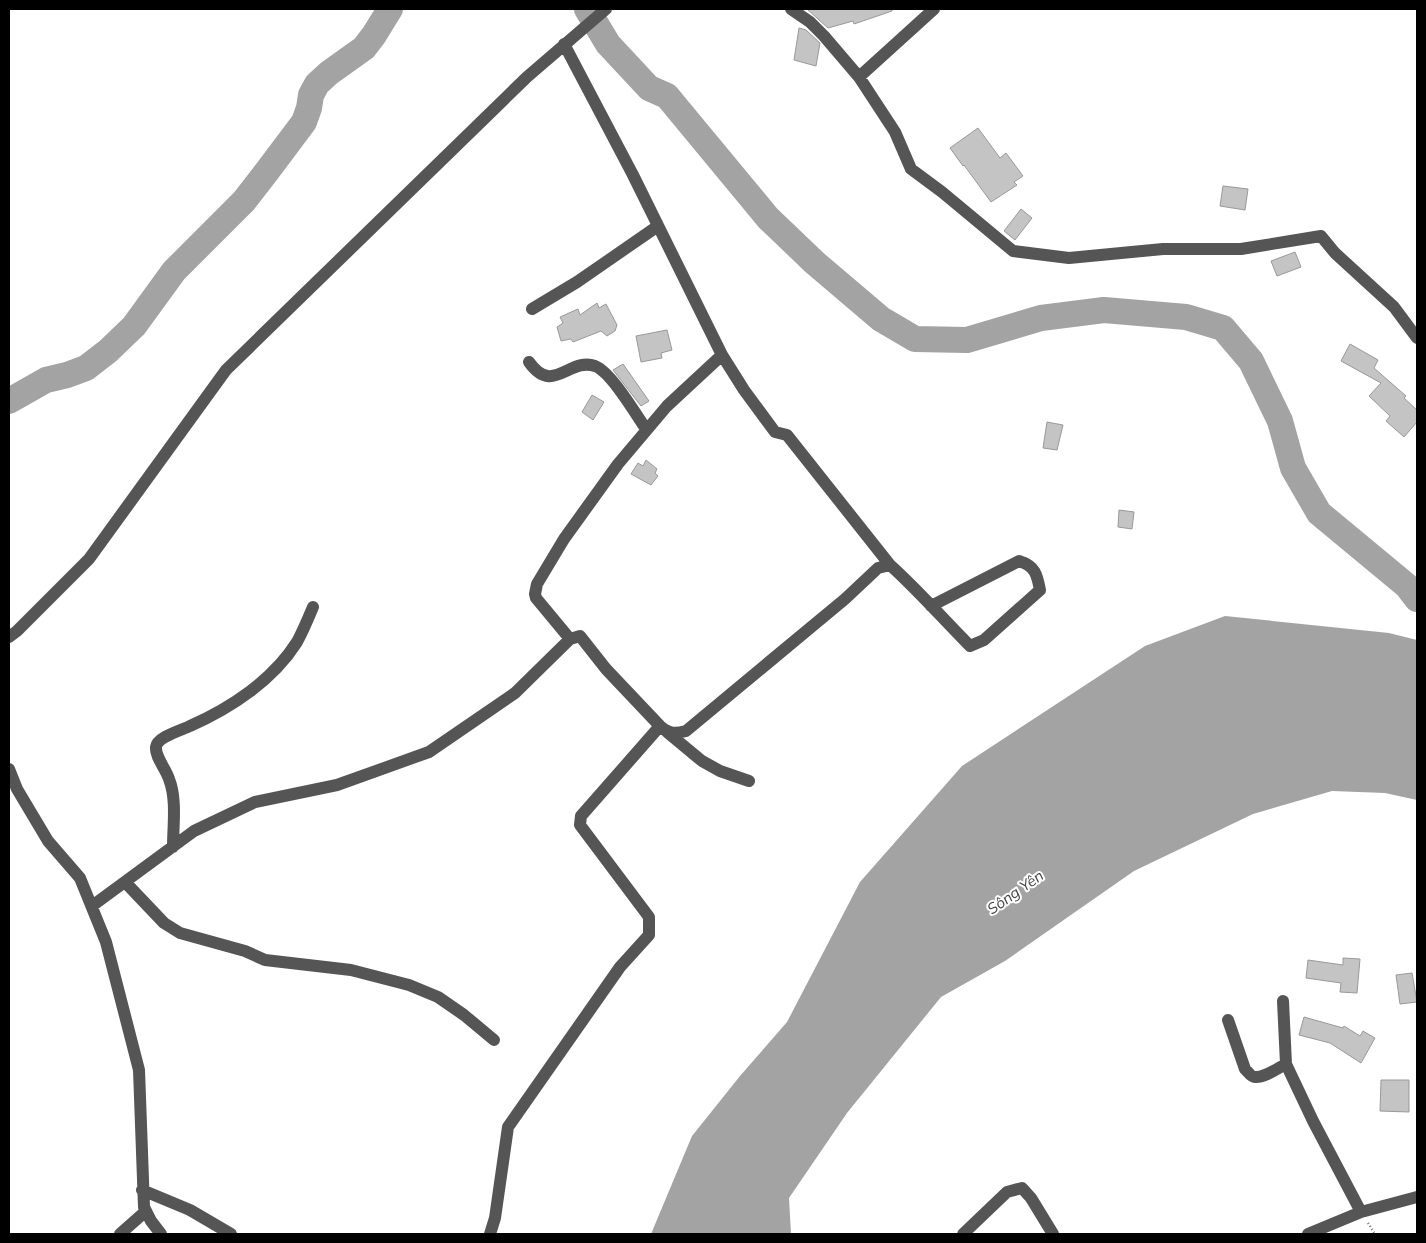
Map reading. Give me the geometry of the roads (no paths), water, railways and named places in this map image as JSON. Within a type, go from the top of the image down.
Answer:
[{"type":"street","points":[[792,9],[810,22],[824,36],[859,77],[895,132],[911,170],[942,192],[1013,252],[1069,258],[1163,249],[1241,249],[1321,236],[1334,253],[1394,307],[1417,338]]},
{"type":"street","points":[[859,77],[934,9]]},
{"type":"street","points":[[9,637],[89,559],[226,370],[527,77],[604,11]]},
{"type":"street","points":[[564,44],[722,355],[744,390],[775,432],[786,436],[890,564],[914,586],[931,606],[970,646],[984,640],[1040,590],[1037,575],[1029,564],[1019,561],[931,606]]},
{"type":"street","points":[[532,309],[577,282],[658,226]]},
{"type":"street","points":[[570,639],[536,598],[537,584],[564,539],[618,464],[646,429],[667,406],[722,355]]},
{"type":"street","points":[[529,362],[539,373],[549,376],[556,376],[582,365],[596,366],[610,377],[646,429]]},
{"type":"street","points":[[664,729],[676,734],[686,731],[845,599],[878,568],[890,564]]},
{"type":"street","points":[[173,847],[172,788],[155,748],[157,744],[163,738],[225,709],[256,687],[278,666],[289,652],[301,634],[314,607]]},
{"type":"street","points":[[92,906],[194,831],[255,802],[337,785],[429,752],[516,694],[570,639],[580,636],[606,668],[664,729],[702,761],[720,771],[749,781]]},
{"type":"street","points":[[490,1234],[495,1218],[508,1127],[620,968],[650,935],[649,917],[580,825],[581,816],[664,729]]},
{"type":"street","points":[[9,768],[17,789],[48,841],[80,878],[106,942],[138,1070],[142,1190],[146,1210],[151,1221],[161,1234]]},
{"type":"street","points":[[125,882],[164,923],[180,933],[244,951],[265,960],[351,970],[409,985],[438,997],[464,1015],[494,1040]]},
{"type":"street","points":[[1283,1001],[1286,1064],[1313,1121],[1361,1212]]},
{"type":"street","points":[[1228,1020],[1246,1069],[1252,1076],[1256,1078],[1262,1076],[1286,1064]]},
{"type":"street","points":[[963,1234],[1007,1192],[1022,1188],[1031,1198],[1052,1234]]},
{"type":"street","points":[[142,1190],[190,1210],[231,1234]]},
{"type":"street","points":[[1308,1234],[1361,1212],[1417,1197]]},
{"type":"street","points":[[120,1234],[146,1210]]},
{"type":"water","name":"Sông Yên","points":[[1225,616],[1389,633],[1417,640],[1417,800],[1385,793],[1332,791],[1253,814],[1134,871],[1005,961],[941,997],[847,1113],[789,1198],[791,1234],[651,1234],[692,1136],[740,1076],[787,1022],[860,882],[962,766],[1145,646]]},
{"type":"waterway","points":[[9,401],[46,380],[86,368],[108,351],[134,326],[174,271],[244,201],[268,170],[304,122],[311,95],[317,84],[364,48],[390,9]]},
{"type":"waterway","points":[[587,9],[608,44],[649,88],[667,96],[768,218],[814,262],[881,319],[915,339],[967,340],[1041,318],[1104,310],[1186,317],[1223,328],[1251,361],[1280,421],[1293,468],[1319,513],[1407,586],[1417,599]]}]
